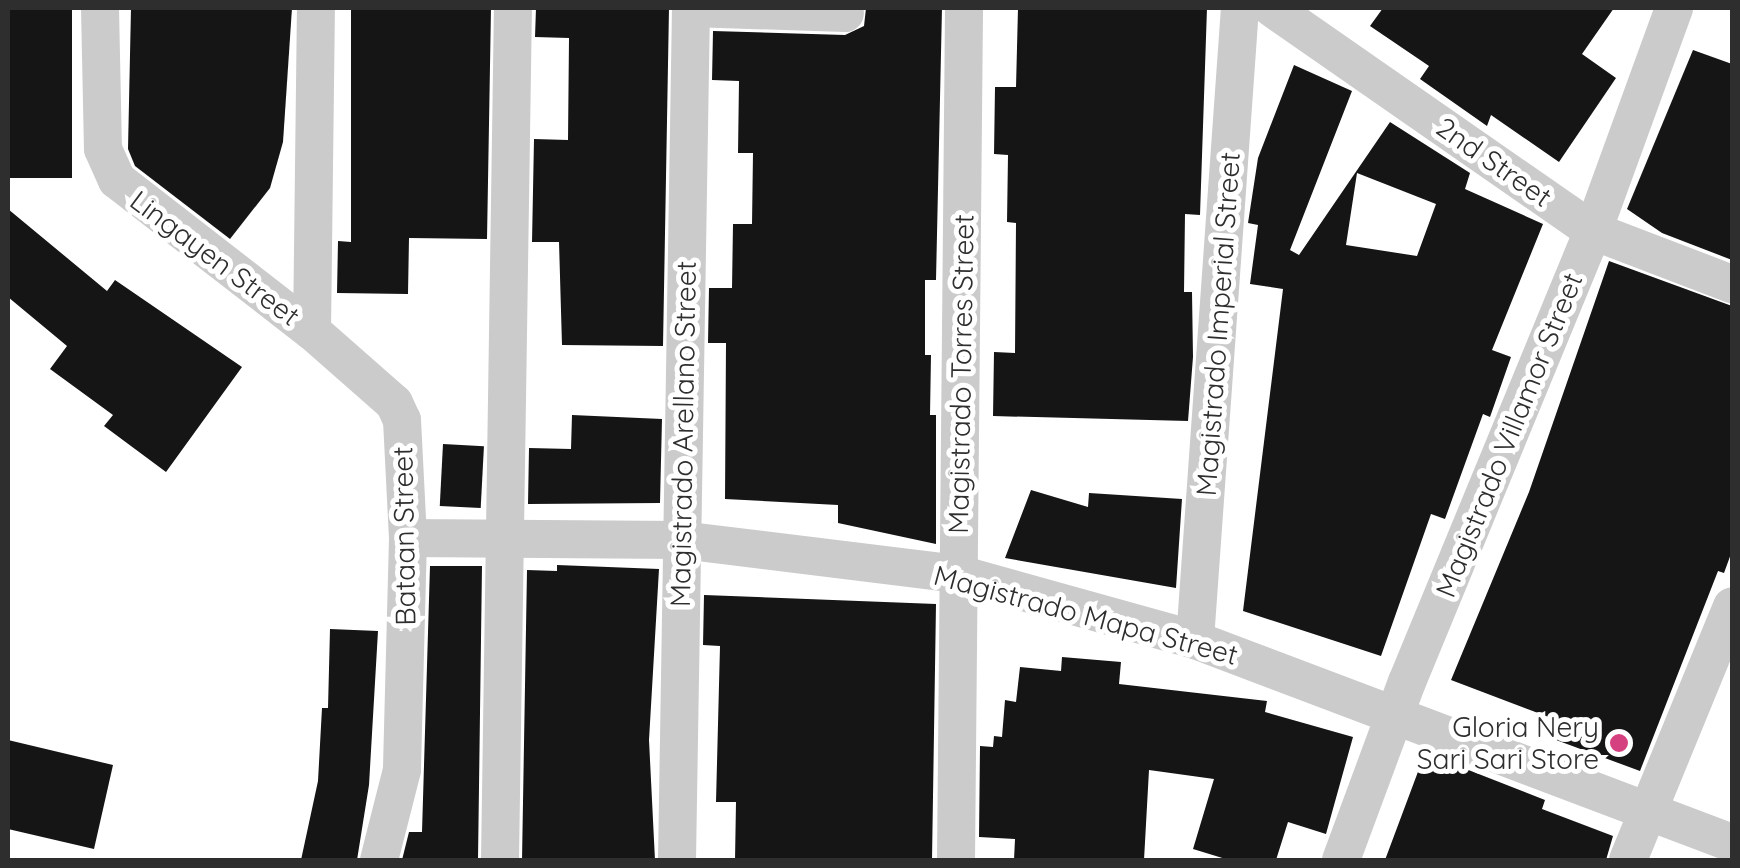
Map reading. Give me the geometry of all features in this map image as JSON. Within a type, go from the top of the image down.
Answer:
[{"type":"street","name":"Lingayen Street","points":[[100,8],[103,149],[117,180],[312,331]]},
{"type":"street","points":[[312,331],[316,8]]},
{"type":"street","points":[[500,860],[513,8]]},
{"type":"street","points":[[691,8],[846,13]]},
{"type":"street","name":"Magistrado Arellano Street","points":[[677,860],[691,8]]},
{"type":"street","name":"Magistrado Torres Street","points":[[956,860],[964,8]]},
{"type":"street","name":"Magistrado Imperial Street","points":[[1194,640],[1240,8]]},
{"type":"street","name":"2nd Street","points":[[1272,8],[1593,230],[1732,284]]},
{"type":"street","name":"Magistrado Villamor Street","points":[[1341,860],[1394,714],[1593,230],[1674,8]]},
{"type":"street","name":"Bataan Street","points":[[312,331],[394,403],[404,438],[408,538],[402,770],[379,860]]},
{"type":"street","name":"Magistrado Mapa Street","points":[[408,538],[681,540],[959,574],[1194,640],[1732,843]]},
{"type":"street","points":[[1628,860],[1732,606]]},
{"type":"building","points":[[8,8],[72,8],[72,178],[8,178]]},
{"type":"building","points":[[131,8],[292,8],[283,142],[270,188],[230,239],[135,166],[128,149]]},
{"type":"building","points":[[351,8],[491,8],[487,239],[409,238],[408,294],[337,293],[338,241],[351,242]]},
{"type":"building","points":[[536,8],[669,8],[663,346],[562,345],[559,242],[532,242],[534,139],[568,140],[569,38],[535,37]]},
{"type":"building","points":[[866,8],[942,8],[936,280],[925,280],[925,355],[931,355],[930,415],[936,415],[936,544],[838,523],[838,505],[725,499],[726,343],[708,343],[709,288],[732,288],[733,224],[752,224],[753,153],[738,153],[739,81],[712,80],[713,31],[845,35],[864,26]]},
{"type":"building","points":[[1018,8],[1207,8],[1200,215],[1185,214],[1184,292],[1192,292],[1193,357],[1188,421],[993,416],[994,352],[1015,353],[1016,223],[1007,222],[1008,155],[994,154],[995,87],[1016,87]]},
{"type":"building","points":[[1383,8],[1614,8],[1582,54],[1616,78],[1559,162],[1491,115],[1487,126],[1420,79],[1429,66],[1370,26]]},
{"type":"building","points":[[1693,50],[1732,64],[1732,260],[1662,233],[1627,209]]},
{"type":"building","points":[[1294,65],[1352,91],[1290,250],[1299,255],[1390,122],[1470,173],[1465,189],[1543,224],[1492,350],[1511,357],[1490,417],[1483,414],[1445,519],[1431,514],[1381,656],[1243,611],[1283,289],[1250,284],[1258,225],[1248,223],[1258,158]],"holes":[[[1357,173],[1436,204],[1417,256],[1346,245]]]},
{"type":"building","points":[[8,209],[107,291],[115,280],[242,367],[166,472],[104,426],[113,415],[50,369],[67,346],[8,297]]},
{"type":"building","points":[[1609,261],[1732,306],[1732,551],[1724,573],[1718,571],[1640,771],[1548,737],[1554,719],[1451,680],[1529,492]]},
{"type":"building","points":[[572,415],[662,419],[660,503],[528,504],[529,448],[571,449]]},
{"type":"building","points":[[443,444],[484,446],[481,508],[440,506]]},
{"type":"building","points":[[1031,490],[1088,507],[1089,493],[1182,499],[1176,588],[1005,558]]},
{"type":"building","points":[[557,565],[659,569],[649,740],[655,860],[522,860],[527,570],[557,571]]},
{"type":"building","points":[[430,566],[482,566],[478,860],[402,860],[409,832],[422,832]]},
{"type":"building","points":[[704,595],[936,604],[932,860],[735,860],[736,802],[716,802],[720,646],[703,645]]},
{"type":"building","points":[[330,629],[378,631],[369,785],[357,860],[301,860],[318,781],[322,708],[328,708]]},
{"type":"building","points":[[1062,657],[1121,662],[1119,684],[1267,701],[1265,712],[1353,737],[1326,834],[1288,822],[1276,860],[1229,860],[1193,849],[1214,779],[1149,770],[1144,860],[1014,860],[1015,839],[979,837],[980,746],[993,747],[994,736],[1002,737],[1005,700],[1016,702],[1020,667],[1061,671]]},
{"type":"building","points":[[8,740],[113,765],[94,849],[8,829]]},
{"type":"building","points":[[1425,753],[1545,800],[1542,809],[1613,836],[1606,860],[1385,860]]},
{"type":"place","name":"Gloria Nery Sari Sari Store","points":[[1619,743]]}]
